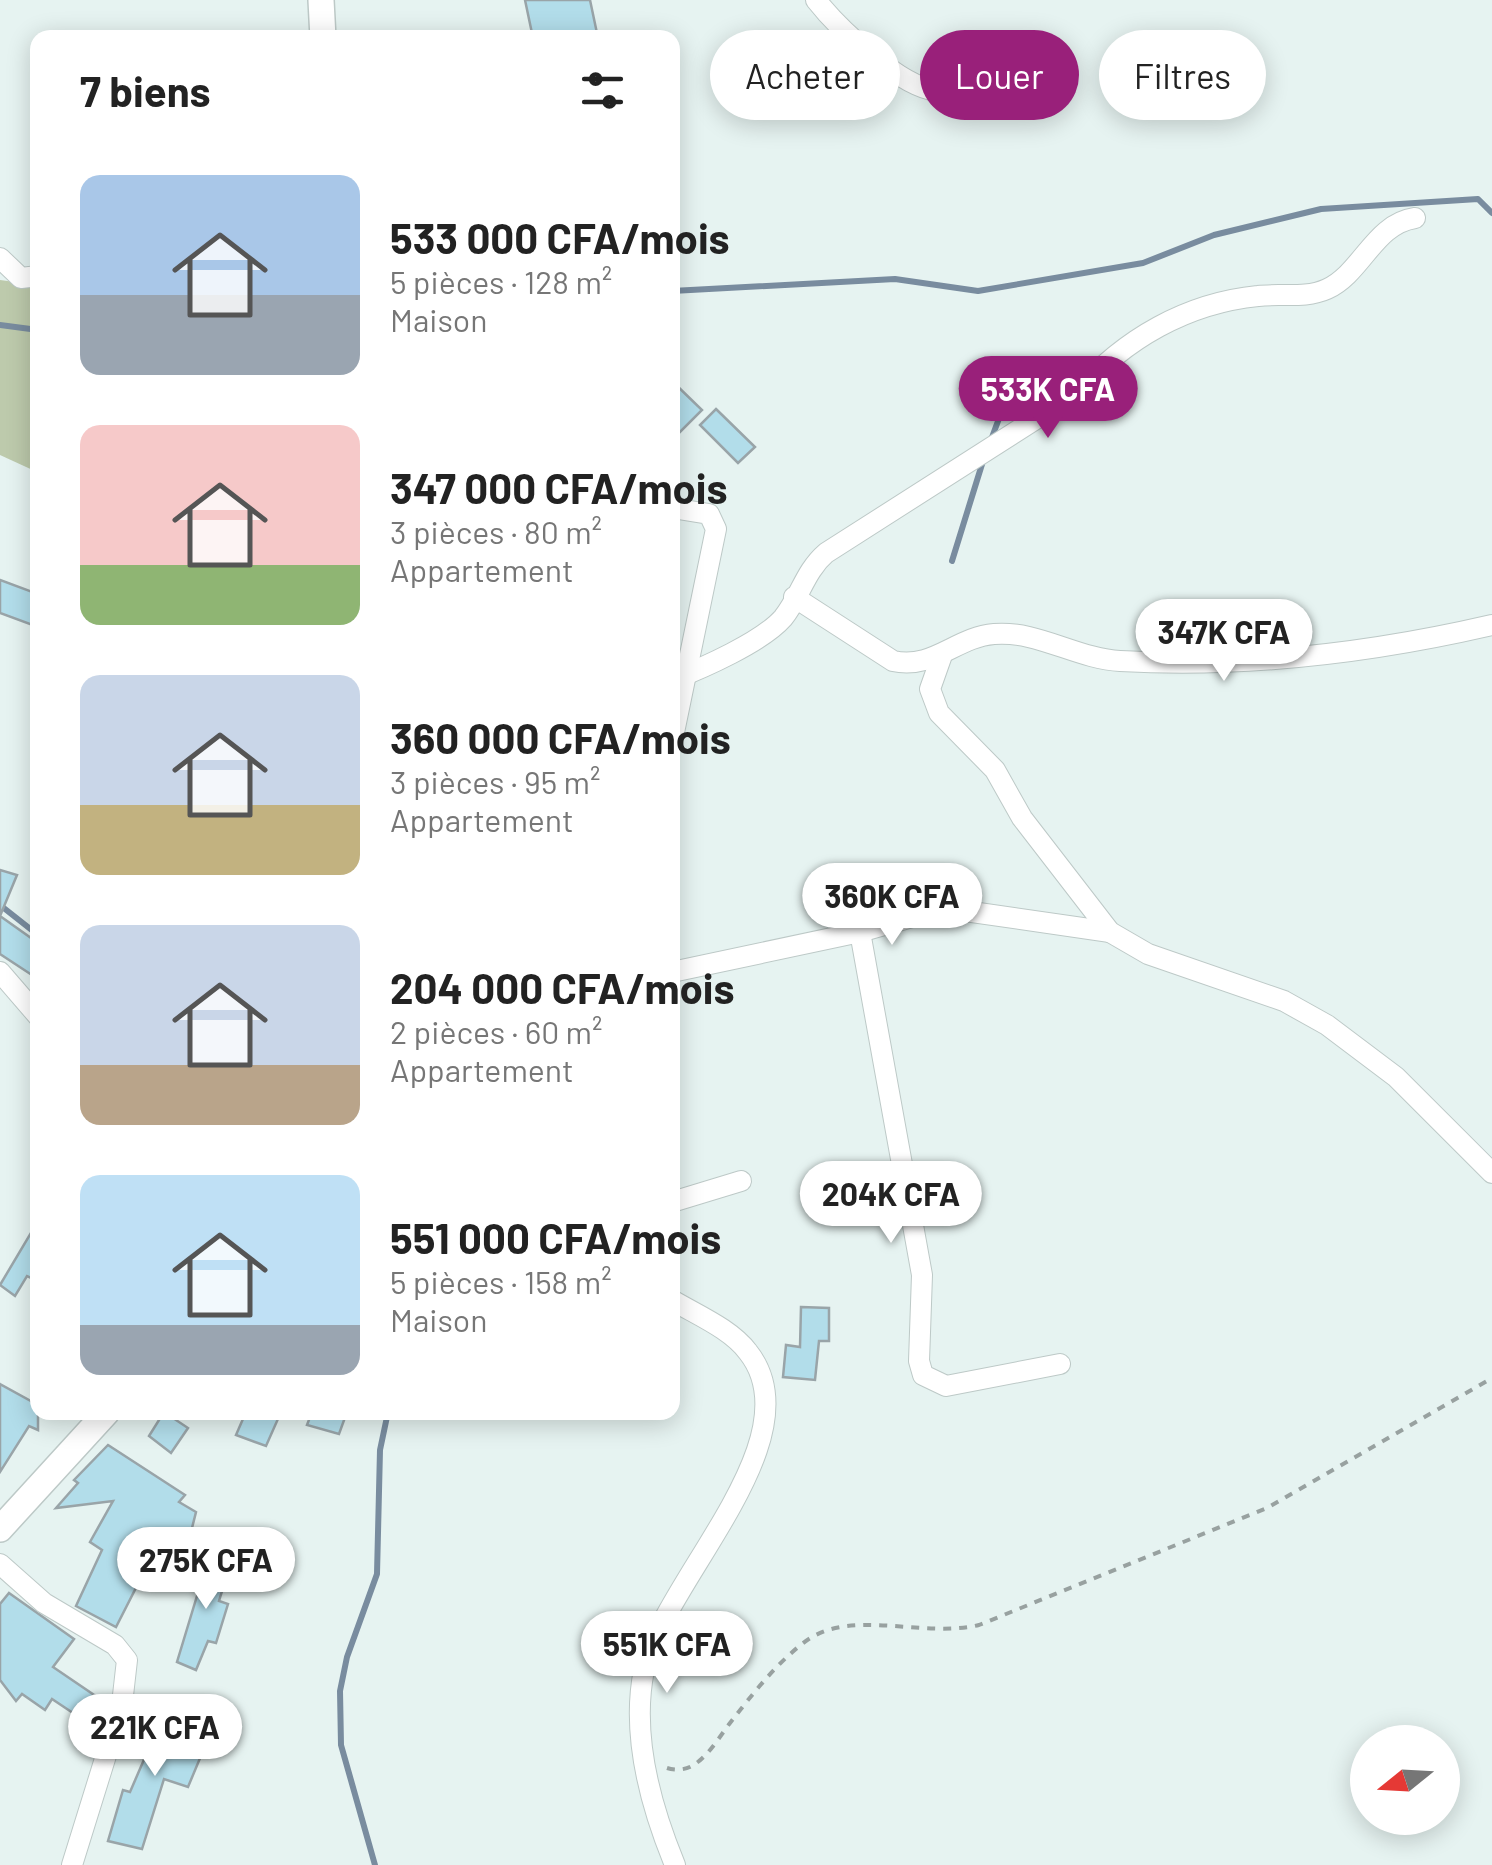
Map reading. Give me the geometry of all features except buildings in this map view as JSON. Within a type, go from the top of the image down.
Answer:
[{"type":"street","points":[[321,0],[322,30]]},
{"type":"street","points":[[816,0],[899,76],[920,86]]},
{"type":"street","points":[[681,676],[772,629],[810,567],[826,552],[1078,392],[1107,358],[1137,336],[1194,312],[1256,296],[1310,295],[1328,289],[1384,233],[1402,220],[1415,218]]},
{"type":"street","points":[[0,258],[20,278],[30,277]]},
{"type":"street","points":[[680,509],[709,514],[716,524],[681,676]]},
{"type":"street","points":[[794,597],[893,661],[910,665],[992,634],[1012,635],[1114,661],[1352,654],[1492,625]]},
{"type":"street","points":[[942,655],[930,688],[939,713],[996,770],[1022,818],[1110,932]]},
{"type":"street","points":[[680,970],[860,932],[944,908],[1110,932],[1148,954],[1284,1001],[1327,1025],[1396,1077],[1492,1173]]},
{"type":"street","points":[[860,932],[922,1275],[919,1361],[923,1375],[946,1386],[1060,1364]]},
{"type":"street","points":[[0,972],[30,1007]]},
{"type":"street","points":[[680,1200],[741,1182]]},
{"type":"street","points":[[675,1865],[658,1824],[644,1757],[644,1671],[661,1620],[717,1534],[741,1487],[767,1409],[764,1378],[748,1351],[680,1305]]},
{"type":"street","points":[[0,1529],[99,1420]]},
{"type":"street","points":[[0,1564],[44,1604],[115,1644],[126,1660],[122,1704],[73,1865]]},
{"type":"path","points":[[644,1757],[672,1770],[699,1762],[746,1703],[798,1646],[820,1629],[861,1625],[950,1632],[979,1624],[1267,1508],[1492,1378]]},
{"type":"green space","points":[[0,280],[30,284],[30,469],[0,455]]},
{"type":"waterway","points":[[680,291],[895,279],[978,291],[1143,263],[1214,235],[1321,209],[1478,199],[1492,213]]},
{"type":"waterway","points":[[0,325],[30,329]]},
{"type":"waterway","points":[[991,440],[1001,413]]},
{"type":"waterway","points":[[952,561],[983,461]]},
{"type":"waterway","points":[[0,905],[30,929]]},
{"type":"waterway","points":[[375,1865],[341,1745],[340,1691],[347,1657],[377,1574],[380,1450],[386,1420]]}]
